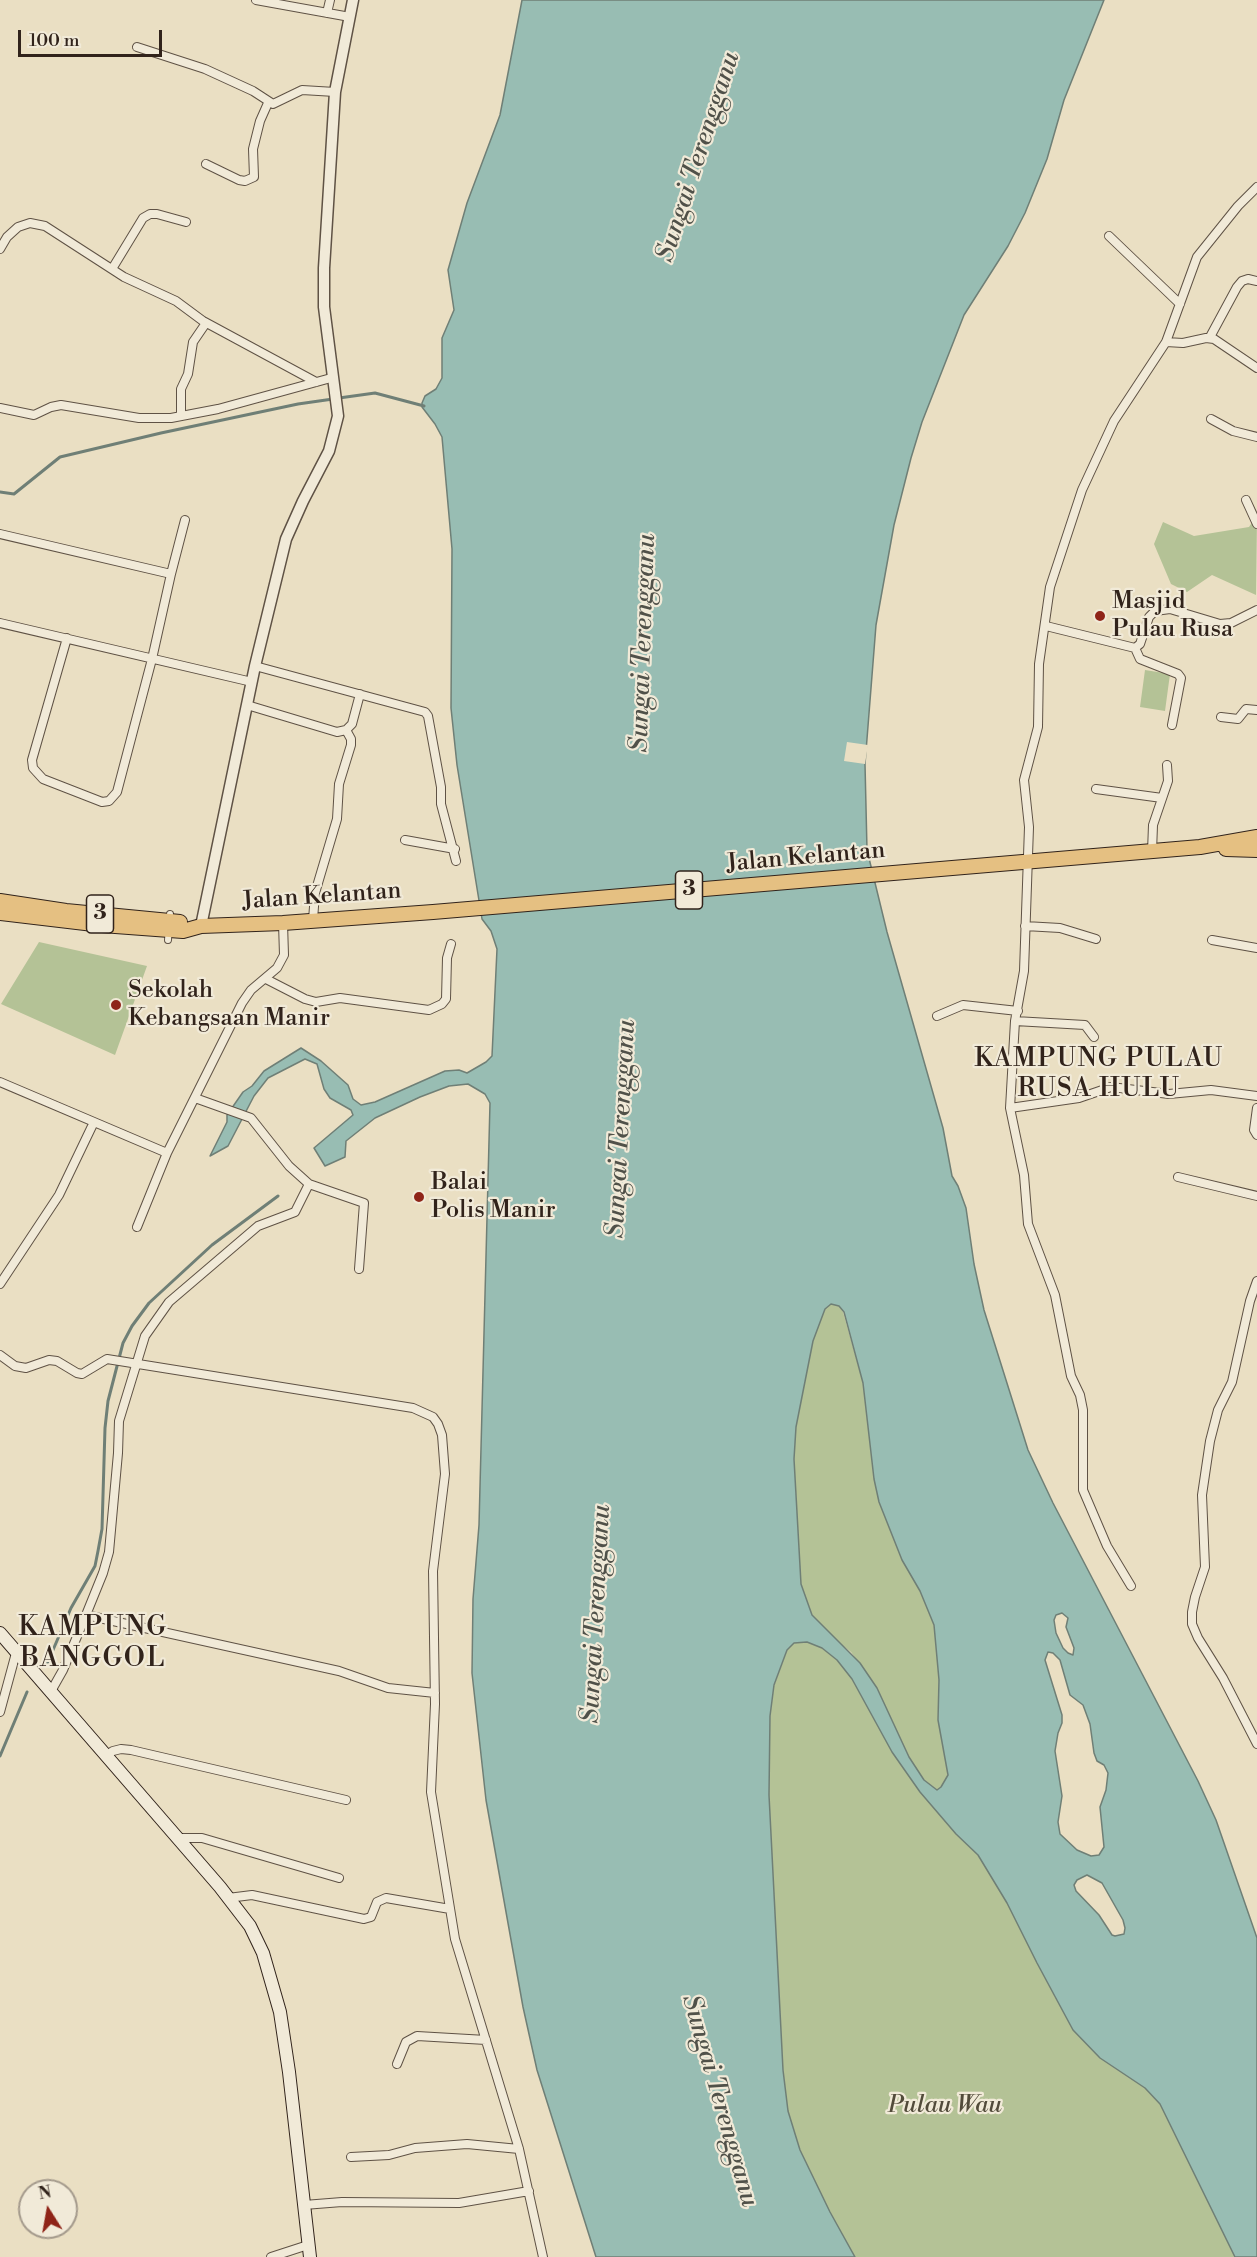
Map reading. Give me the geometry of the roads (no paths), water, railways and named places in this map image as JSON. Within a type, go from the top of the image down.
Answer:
[{"type":"highway","name":"Jalan Kelantan","points":[[0,913],[62,921],[169,926],[283,923],[1200,848],[1257,837]]},
{"type":"highway","name":"Jalan Kelantan","points":[[1200,848],[1257,850]]},
{"type":"highway","name":"Jalan Kelantan","points":[[0,901],[169,926]]},
{"type":"highway","points":[[0,920],[62,921]]},
{"type":"main road","points":[[0,1633],[178,1838],[250,1926],[263,1953],[274,1986],[290,2072],[309,2251]]},
{"type":"street","points":[[256,0],[350,17]]},
{"type":"street","points":[[327,12],[330,0]]},
{"type":"street","points":[[201,926],[255,666],[286,538],[329,451],[338,416],[323,295],[335,97],[353,0]]},
{"type":"street","points":[[137,47],[205,69],[253,91],[268,103],[277,104],[302,90],[335,97]]},
{"type":"street","points":[[206,164],[238,180],[245,181],[254,177],[253,149],[260,121],[268,103]]},
{"type":"street","points":[[1131,1586],[1107,1546],[1083,1490],[1083,1410],[1080,1395],[1071,1376],[1055,1295],[1028,1224],[1024,1174],[1010,1108],[1015,1021],[1024,971],[1029,827],[1024,780],[1038,727],[1039,664],[1053,574],[1082,490],[1114,421],[1166,342],[1197,257],[1238,206],[1257,187]]},
{"type":"street","points":[[112,269],[143,218],[150,214],[158,214],[186,222]]},
{"type":"street","points":[[0,249],[7,237],[18,227],[30,223],[45,225],[124,277],[176,301],[206,323],[316,382]]},
{"type":"street","points":[[1109,236],[1180,304]]},
{"type":"street","points":[[1210,338],[1237,286],[1248,279],[1257,281]]},
{"type":"street","points":[[181,416],[181,389],[188,374],[193,342],[206,323]]},
{"type":"street","points":[[1166,342],[1183,343],[1210,338],[1257,368]]},
{"type":"street","points":[[0,408],[34,415],[54,405],[159,419],[218,409],[316,382],[332,381]]},
{"type":"street","points":[[1211,419],[1233,431],[1257,437]]},
{"type":"street","points":[[1246,500],[1257,524]]},
{"type":"street","points":[[68,638],[32,760],[33,768],[43,779],[102,802],[109,801],[117,792],[152,659],[184,520]]},
{"type":"street","points":[[0,534],[171,574]]},
{"type":"street","points":[[1135,648],[1140,644],[1149,617],[1155,611],[1170,609],[1220,624],[1232,622],[1257,610]]},
{"type":"street","points":[[0,623],[252,682]]},
{"type":"street","points":[[1046,626],[1135,648]]},
{"type":"street","points":[[1135,648],[1140,659],[1178,674],[1181,678],[1172,725]]},
{"type":"street","points":[[255,666],[420,710],[428,716],[441,787],[441,804],[455,849],[456,861]]},
{"type":"street","points":[[247,705],[337,732],[346,730],[352,724],[360,694]]},
{"type":"street","points":[[1221,717],[1238,719],[1246,709],[1257,710]]},
{"type":"street","points":[[313,920],[315,893],[338,819],[339,784],[351,745],[346,730]]},
{"type":"street","points":[[1152,852],[1153,825],[1168,781],[1167,765]]},
{"type":"street","points":[[1096,789],[1162,798]]},
{"type":"street","points":[[405,840],[455,849]]},
{"type":"street","points":[[137,1227],[167,1153],[242,1003],[251,990],[277,968],[284,955],[283,923]]},
{"type":"street","points":[[1025,926],[1060,928],[1096,939]]},
{"type":"street","points":[[1212,939],[1257,948]]},
{"type":"street","points":[[266,979],[305,999],[316,1002],[340,998],[429,1010],[442,1004],[446,999],[447,958],[451,944]]},
{"type":"street","points":[[937,1016],[963,1005],[1018,1011]]},
{"type":"street","points":[[1015,1021],[1085,1025],[1094,1037]]},
{"type":"street","points":[[0,1082],[167,1153]]},
{"type":"street","points":[[1010,1108],[1079,1098],[1111,1087],[1169,1094],[1211,1090],[1257,1096]]},
{"type":"street","points":[[195,1098],[251,1118],[289,1166],[309,1184],[364,1203],[358,1269]]},
{"type":"street","points":[[1257,1108],[1254,1130],[1257,1135]]},
{"type":"street","points":[[0,1284],[58,1195],[94,1122]]},
{"type":"street","points":[[1178,1177],[1257,1196]]},
{"type":"street","points":[[50,1693],[63,1670],[103,1573],[108,1552],[119,1421],[133,1364],[145,1336],[169,1302],[258,1226],[295,1212],[309,1184]]},
{"type":"street","points":[[1257,1281],[1250,1301],[1232,1382],[1218,1410],[1210,1441],[1202,1495],[1204,1567],[1195,1597],[1192,1624],[1257,1744]]},
{"type":"street","points":[[0,1355],[15,1366],[26,1368],[49,1360],[57,1361],[82,1374],[107,1359],[413,1408],[433,1417],[442,1435],[445,1461],[433,1571],[435,1693],[431,1792],[460,1959],[519,2149],[543,2257]]},
{"type":"street","points":[[86,1615],[339,1671],[388,1688],[435,1693]]},
{"type":"street","points":[[0,1712],[16,1653]]},
{"type":"street","points":[[105,1756],[112,1751],[130,1750],[346,1800]]},
{"type":"street","points":[[178,1838],[202,1838],[339,1878]]},
{"type":"street","points":[[228,1898],[252,1895],[364,1919],[371,1917],[377,1902],[386,1898],[450,1909]]},
{"type":"street","points":[[396,2064],[406,2042],[417,2036],[486,2040]]},
{"type":"street","points":[[351,2157],[389,2155],[415,2148],[467,2144],[519,2149]]},
{"type":"street","points":[[304,2205],[342,2202],[459,2204],[529,2192]]},
{"type":"street","points":[[275,2257],[309,2251]]},
{"type":"water","name":"Sungai Terengganu","points":[[522,0],[1104,0],[1064,100],[1047,159],[1025,213],[1008,246],[964,315],[922,422],[911,458],[894,525],[876,625],[865,764],[867,850],[887,932],[943,1128],[952,1176],[966,1208],[974,1264],[984,1310],[1028,1450],[1053,1503],[1198,1781],[1216,1820],[1257,1938],[1257,2257],[1235,2257],[1160,2104],[1145,2088],[1100,2058],[1073,2030],[1007,1903],[978,1855],[956,1834],[920,1792],[892,1752],[852,1679],[837,1660],[822,1648],[807,1642],[794,1643],[787,1650],[774,1685],[770,1716],[769,1795],[783,2070],[788,2111],[800,2150],[855,2257],[596,2257],[537,2070],[523,2007],[486,1800],[472,1673],[473,1599],[479,1525],[490,1103],[485,1094],[468,1084],[449,1086],[420,1097],[375,1118],[346,1141],[345,1157],[325,1166],[314,1148],[353,1115],[351,1110],[330,1098],[324,1089],[317,1064],[305,1059],[268,1078],[254,1096],[228,1146],[210,1156],[227,1122],[227,1115],[243,1092],[252,1086],[264,1071],[301,1048],[321,1061],[348,1085],[353,1099],[361,1105],[375,1102],[445,1071],[459,1070],[467,1073],[492,1056],[497,949],[491,931],[482,919],[457,765],[451,708],[452,549],[442,437],[422,407],[422,403],[425,396],[436,389],[442,378],[442,338],[454,310],[448,270],[467,203],[500,115]],"holes":[[[831,1304],[839,1306],[844,1312],[863,1383],[874,1479],[879,1502],[902,1560],[920,1591],[934,1625],[939,1680],[938,1720],[948,1775],[937,1790],[924,1780],[909,1757],[877,1688],[860,1663],[812,1615],[801,1584],[794,1459],[796,1427],[813,1341],[825,1309]],[[1062,1613],[1068,1618],[1066,1627],[1074,1648],[1073,1655],[1063,1648],[1056,1633],[1054,1620],[1056,1615]],[[1048,1652],[1053,1653],[1060,1660],[1070,1695],[1083,1705],[1090,1724],[1097,1761],[1104,1765],[1108,1773],[1106,1790],[1100,1807],[1104,1847],[1099,1855],[1091,1856],[1077,1850],[1060,1834],[1058,1822],[1062,1796],[1055,1751],[1062,1715],[1045,1660]],[[1087,1875],[1102,1883],[1123,1920],[1124,1934],[1112,1935],[1099,1915],[1076,1891],[1074,1885],[1077,1880]]]},
{"type":"waterway","points":[[339,398],[375,393],[424,406]]},
{"type":"waterway","points":[[0,492],[14,494],[60,457],[161,433],[298,404],[333,399]]},
{"type":"waterway","points":[[47,1664],[71,1608],[95,1566],[102,1529],[108,1401],[123,1343],[149,1303],[212,1245],[278,1196]]},
{"type":"waterway","points":[[0,1756],[27,1692]]},
{"type":"place","name":"Masjid Pulau Rusa","points":[[1100,616]]},
{"type":"place","name":"Sekolah Kebangsaan Manir","points":[[116,1005]]},
{"type":"place","name":"Balai Polis Manir","points":[[419,1197]]},
{"type":"district","name":"KAMPUNG PULAU RUSA HULU","points":[[1099,1075]]},
{"type":"district","name":"KAMPUNG BANGGOL","points":[[93,1644]]},
{"type":"park label","name":"Pulau Wau","points":[[945,2106]]}]
